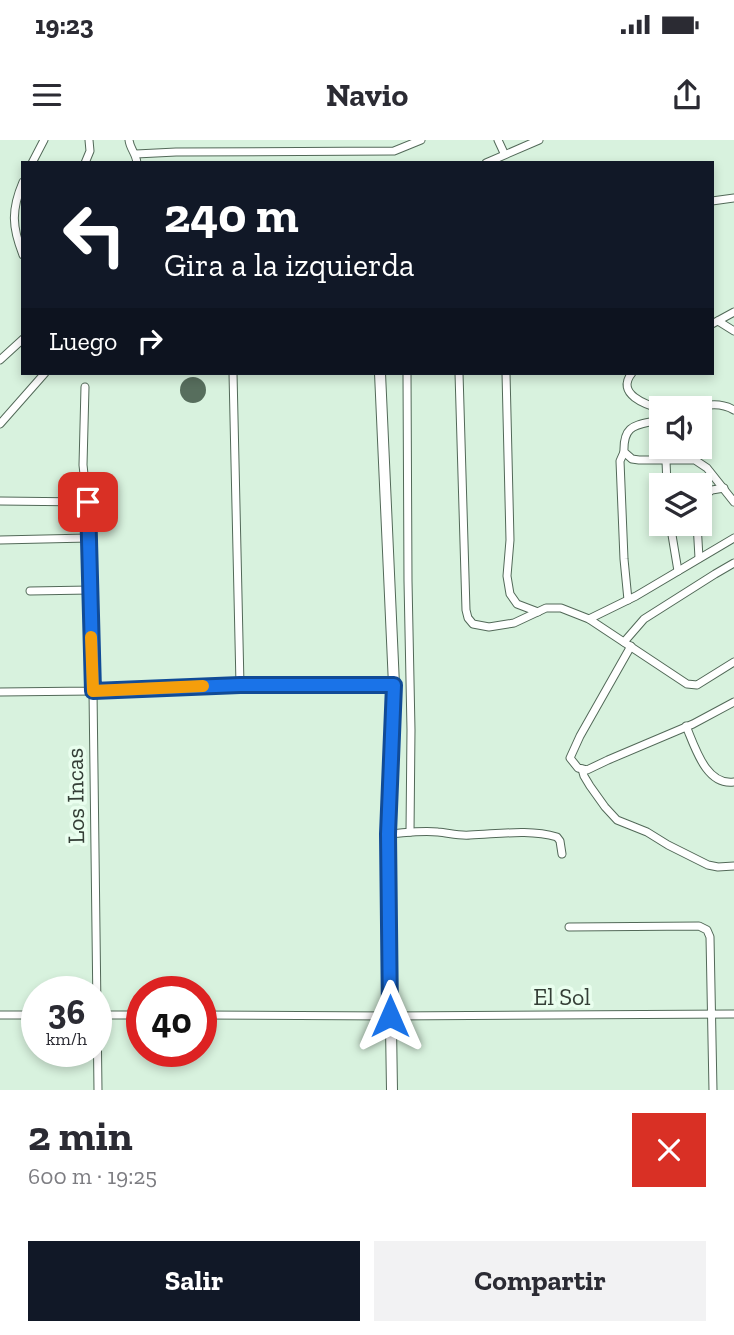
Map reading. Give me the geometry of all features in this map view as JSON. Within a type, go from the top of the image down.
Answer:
[{"type":"street","points":[[33,161],[44,140]]},
{"type":"street","points":[[86,161],[90,151],[89,140]]},
{"type":"street","points":[[129,140],[137,161]]},
{"type":"street","points":[[136,153],[394,151],[421,140]]},
{"type":"street","points":[[498,140],[505,153]]},
{"type":"street","points":[[490,161],[539,140]]},
{"type":"street","points":[[227,152],[227,161]]},
{"type":"street","points":[[21,186],[15,199],[14,214],[16,235],[21,249]]},
{"type":"street","points":[[714,201],[734,198]]},
{"type":"street","points":[[715,323],[734,312]]},
{"type":"street","points":[[715,323],[734,331]]},
{"type":"street","points":[[0,360],[21,341]]},
{"type":"street","points":[[0,424],[43,375]]},
{"type":"street","points":[[233,375],[240,685]]},
{"type":"street","points":[[380,375],[394,685],[388,834],[392,1090]]},
{"type":"street","points":[[407,375],[410,832]]},
{"type":"street","points":[[459,375],[466,610],[473,624],[489,627],[514,624],[546,608],[561,608],[589,619],[687,684],[697,685],[734,662]]},
{"type":"street","points":[[506,375],[510,540],[507,576],[510,594],[517,604],[537,612]]},
{"type":"street","points":[[630,375],[627,386],[633,397],[649,406]]},
{"type":"street","name":"Los Incas","points":[[85,387],[83,466],[89,538],[97,976]]},
{"type":"street","points":[[712,405],[734,410]]},
{"type":"street","points":[[628,600],[620,461],[629,429],[649,422]]},
{"type":"street","points":[[624,452],[632,459],[695,460],[707,468],[734,502]]},
{"type":"street","points":[[666,460],[667,473]]},
{"type":"street","points":[[712,490],[724,488]]},
{"type":"street","points":[[0,501],[88,502]]},
{"type":"street","points":[[672,536],[678,571]]},
{"type":"street","points":[[698,536],[699,558]]},
{"type":"street","points":[[0,540],[89,538]]},
{"type":"street","points":[[589,619],[628,600],[734,538]]},
{"type":"street","points":[[734,563],[644,619],[627,644],[570,758],[578,768],[587,769],[734,702]]},
{"type":"street","points":[[30,591],[90,590]]},
{"type":"street","points":[[0,692],[240,685],[394,685]]},
{"type":"street","points":[[686,726],[706,767],[725,783],[734,782]]},
{"type":"street","points":[[582,769],[604,807],[617,820],[647,832],[708,865],[734,866]]},
{"type":"street","points":[[388,834],[438,832],[468,836],[528,832],[558,837],[562,854]]},
{"type":"street","points":[[569,927],[699,926],[709,932],[713,1090]]},
{"type":"street","name":"El Sol","points":[[217,1015],[734,1014]]},
{"type":"street","points":[[0,1015],[21,1015]]},
{"type":"street","name":"Los Incas","points":[[98,1067],[99,1090]]},
{"type":"building","points":[[193,377],[202,381],[206,390],[202,399],[193,403],[184,399],[180,390],[184,381]]},
{"type":"slow traffic","points":[[91,637],[93,691],[203,686]]},
{"type":"route","points":[[88,502],[93,691],[240,685],[394,685],[388,834],[390,1016]]}]
